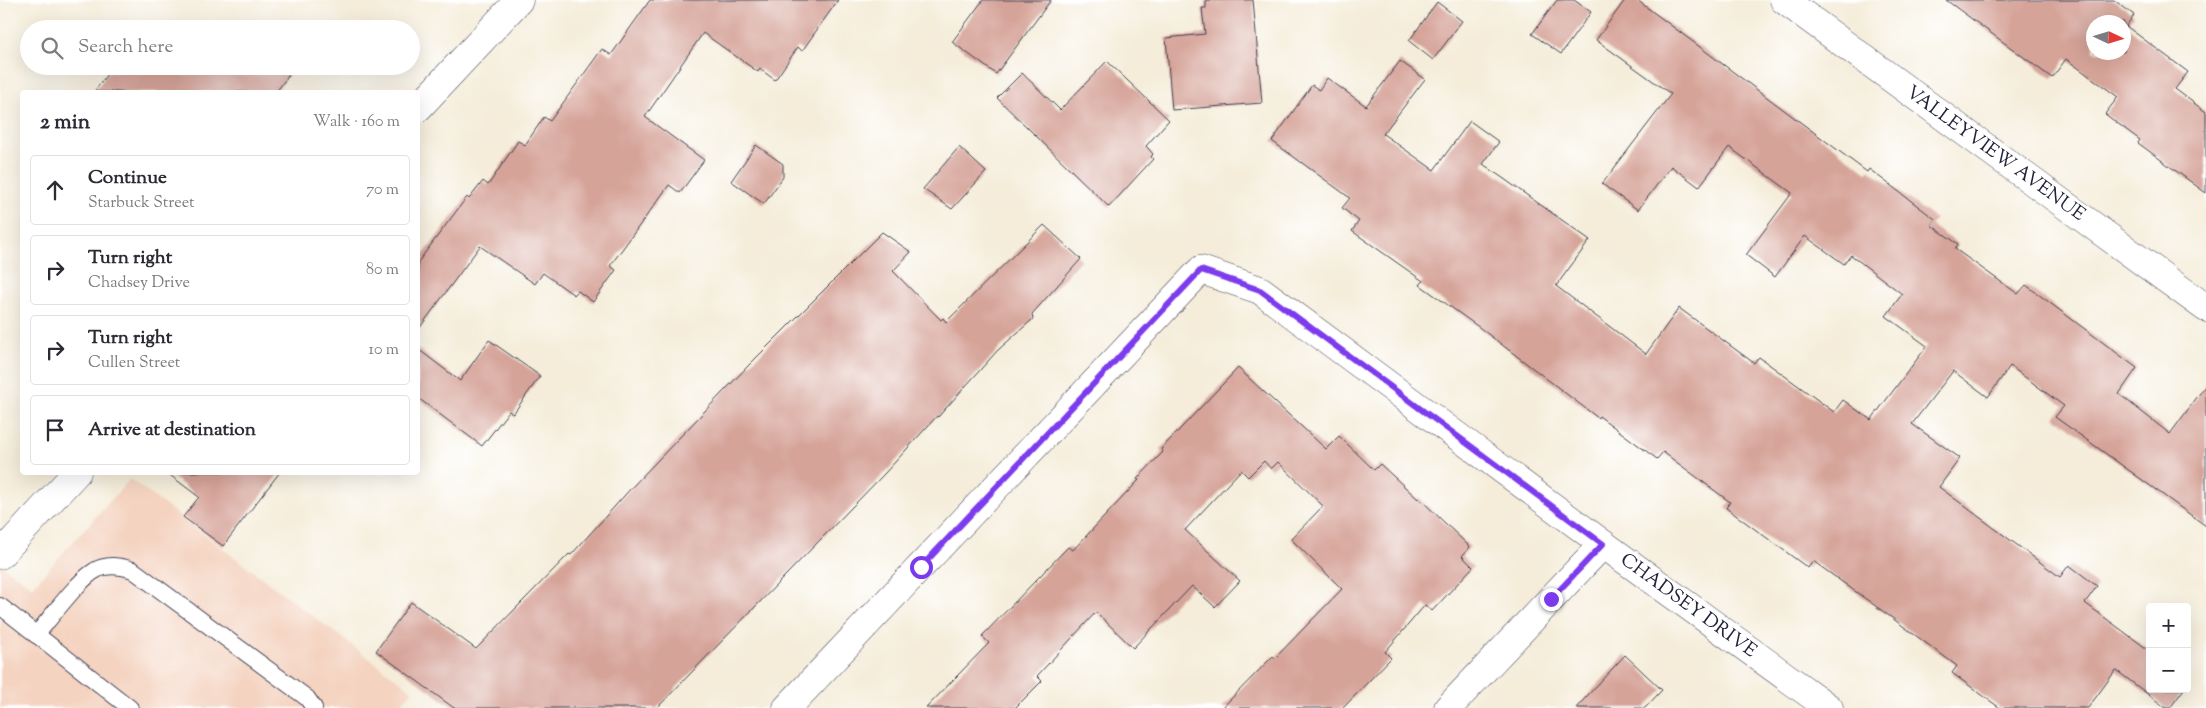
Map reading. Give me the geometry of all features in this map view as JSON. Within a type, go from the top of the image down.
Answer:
[{"type":"street","points":[[420,106],[519,0]]},
{"type":"street","name":"VALLEYVIEW AVENUE","points":[[1784,0],[2206,308]]},
{"type":"street","name":"CHADSEY DRIVE","points":[[787,708],[1201,270],[1260,290],[1603,544],[1829,708]]},
{"type":"street","points":[[0,554],[74,475]]},
{"type":"street","points":[[1448,708],[1603,544]]},
{"type":"lane","points":[[36,635],[84,579],[97,570],[119,566],[133,570],[307,698],[314,708]]},
{"type":"lane","points":[[0,606],[130,708]]},
{"type":"shaded area","points":[[130,479],[413,691],[397,708],[0,708],[0,564],[32,587]]},
{"type":"building","points":[[650,0],[838,0],[802,51],[798,47],[775,80],[760,69],[758,72],[703,33],[645,117],[704,160],[680,193],[669,185],[610,266],[616,270],[593,302],[578,291],[574,295],[543,273],[535,284],[480,246],[420,327],[420,259],[467,197],[469,199],[483,181],[488,185],[518,141],[525,145],[544,117],[550,121],[602,49],[611,55]]},
{"type":"building","points":[[983,0],[1051,0],[996,74],[952,42]]},
{"type":"building","points":[[1206,0],[1253,0],[1262,103],[1172,110],[1166,38],[1205,34],[1202,8],[1206,8]]},
{"type":"building","points":[[1557,0],[1574,0],[1591,12],[1561,54],[1532,34]]},
{"type":"building","points":[[1625,0],[1637,0],[1867,172],[1869,169],[1935,219],[1931,225],[1958,244],[1955,249],[2018,294],[2026,285],[2137,368],[2119,394],[2170,434],[2206,385],[2206,526],[2055,417],[2064,406],[2010,366],[1988,397],[1953,371],[1912,424],[1960,458],[1939,487],[2060,577],[2069,565],[2097,586],[2085,603],[2146,648],[2146,693],[2116,670],[2088,708],[2000,708],[1952,673],[1957,666],[1888,615],[1813,561],[1808,568],[1726,508],[1730,502],[1663,452],[1657,459],[1599,416],[1598,418],[1420,285],[1423,281],[1352,231],[1359,221],[1342,208],[1350,198],[1272,141],[1312,85],[1319,90],[1327,78],[1366,106],[1400,61],[1425,79],[1383,134],[1434,170],[1470,121],[1499,142],[1483,164],[1590,240],[1556,286],[1646,354],[1679,308],[1754,363],[1759,357],[1834,412],[1843,400],[1871,420],[1927,346],[1886,316],[1902,294],[1851,255],[1844,264],[1805,236],[1775,277],[1746,255],[1792,193],[1729,147],[1699,187],[1671,166],[1638,210],[1602,184],[1671,94],[1596,40]]},
{"type":"building","points":[[1946,0],[2114,0],[2134,15],[2131,19],[2131,15],[2086,15],[2086,60],[2131,60],[2131,30],[2188,72],[2175,89],[2206,112],[2206,193],[2138,143],[2140,140],[2105,114],[2118,97],[2066,59],[2052,78]]},
{"type":"building","points":[[1437,2],[1462,21],[1433,60],[1409,41]]},
{"type":"building","points":[[1107,61],[1169,120],[1146,146],[1153,154],[1151,157],[1153,159],[1109,207],[997,98],[1022,73],[1060,110]]},
{"type":"building","points":[[106,75],[289,75],[278,90],[95,90]]},
{"type":"building","points":[[756,145],[783,164],[783,177],[764,204],[731,181]]},
{"type":"building","points":[[959,147],[986,172],[952,209],[923,189]]},
{"type":"building","points":[[1044,225],[1081,259],[1032,314],[1033,319],[998,350],[885,473],[657,708],[454,708],[376,651],[411,602],[476,649],[569,554],[571,555],[633,486],[748,366],[882,232],[911,252],[893,271],[941,320],[943,318],[946,322]]},
{"type":"building","points":[[489,340],[540,376],[513,414],[509,411],[482,446],[420,400],[420,351],[460,381]]},
{"type":"building","points":[[1238,368],[1326,449],[1339,436],[1374,470],[1380,464],[1470,547],[1462,556],[1473,567],[1432,611],[1425,605],[1385,652],[1391,658],[1343,708],[1222,708],[1273,656],[1275,658],[1342,589],[1291,539],[1323,506],[1278,462],[1271,469],[1264,461],[1248,477],[1241,470],[1185,530],[1240,581],[1215,607],[1192,586],[1133,648],[1096,612],[1037,676],[1042,681],[1015,708],[926,708],[989,643],[982,636],[1068,547],[1073,550],[1139,480],[1137,479],[1163,452],[1161,449]]},
{"type":"building","points":[[170,475],[278,475],[223,546],[183,517],[199,497]]},
{"type":"building","points":[[1625,655],[1662,690],[1645,708],[1576,708]]},
{"type":"building","points":[[2146,693],[2181,693],[2170,708],[2166,708]]},
{"type":"route","points":[[921,567],[1201,270],[1260,290],[1603,544],[1551,599]]}]
